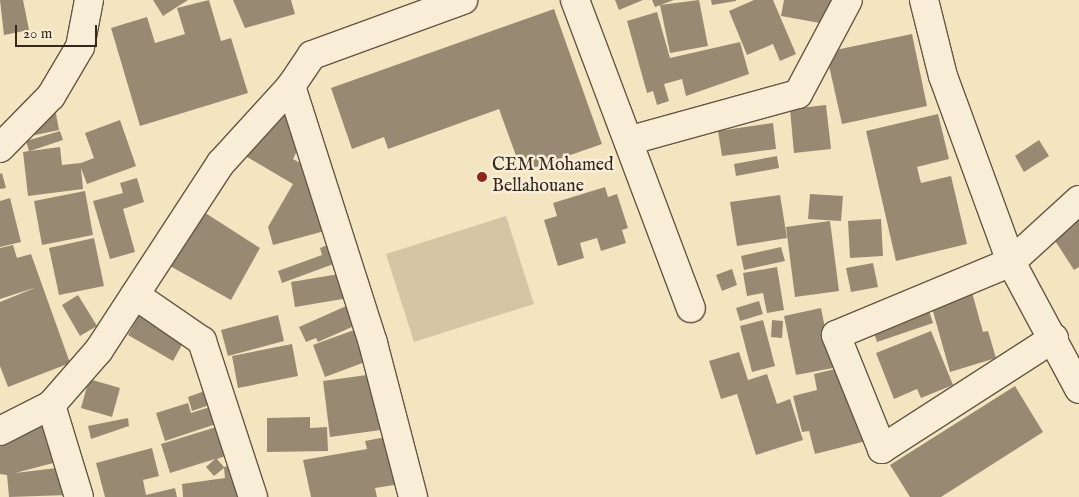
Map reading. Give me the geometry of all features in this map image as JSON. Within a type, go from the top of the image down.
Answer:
[{"type":"street","points":[[0,148],[51,96],[80,47],[89,0]]},
{"type":"street","points":[[0,431],[51,405],[100,350],[221,163],[291,86],[312,56],[463,0]]},
{"type":"street","points":[[576,0],[631,140],[691,308]]},
{"type":"street","points":[[631,140],[798,94],[848,0]]},
{"type":"street","points":[[924,0],[942,76],[1011,262],[1054,338],[1079,389]]},
{"type":"street","points":[[291,86],[373,343],[413,497]]},
{"type":"street","points":[[1054,338],[882,449],[836,335],[1011,262],[1079,200]]},
{"type":"street","points":[[135,295],[202,341],[253,497]]},
{"type":"street","points":[[51,405],[79,497]]},
{"type":"shaded area","points":[[506,216],[534,304],[414,342],[386,254]]},
{"type":"building","points":[[0,0],[23,0],[29,30],[4,35]]},
{"type":"building","points":[[153,0],[188,0],[163,16]]},
{"type":"building","points":[[209,0],[221,41],[231,38],[248,93],[140,126],[111,28],[147,17],[155,43],[185,34],[177,8]]},
{"type":"building","points":[[233,0],[291,0],[295,14],[245,28]]},
{"type":"building","points":[[615,0],[643,0],[619,10]]},
{"type":"building","points":[[652,0],[674,0],[655,7]]},
{"type":"building","points":[[699,0],[708,46],[670,53],[660,5]]},
{"type":"building","points":[[711,0],[736,0],[736,1],[712,5]]},
{"type":"building","points":[[754,0],[773,0],[796,54],[780,61],[773,44],[747,55],[729,11]]},
{"type":"building","points":[[784,0],[836,0],[831,25],[781,16]]},
{"type":"building","points":[[554,9],[602,144],[522,172],[499,109],[388,149],[384,137],[352,149],[331,88]]},
{"type":"building","points":[[657,12],[670,58],[740,42],[749,74],[686,96],[682,79],[664,84],[669,101],[657,105],[653,91],[647,93],[627,21]]},
{"type":"building","points":[[912,34],[927,106],[842,124],[826,52]]},
{"type":"building","points":[[54,103],[59,130],[26,137]]},
{"type":"building","points":[[826,105],[831,149],[794,153],[790,109]]},
{"type":"building","points":[[287,108],[298,149],[293,159],[316,172],[332,229],[273,245],[268,227],[293,184],[237,151]]},
{"type":"building","points":[[938,114],[949,159],[917,167],[921,183],[951,176],[967,244],[896,261],[866,131]]},
{"type":"building","points":[[120,120],[136,166],[87,184],[81,168],[83,189],[28,196],[23,152],[29,151],[26,141],[60,131],[63,140],[30,151],[60,147],[62,165],[81,163],[94,158],[85,133]]},
{"type":"building","points":[[773,123],[776,149],[722,156],[718,131]]},
{"type":"building","points":[[1039,140],[1049,156],[1024,172],[1015,156]]},
{"type":"building","points":[[777,156],[779,168],[736,176],[734,164]]},
{"type":"building","points":[[2,173],[6,188],[0,189],[0,174]]},
{"type":"building","points":[[137,178],[144,202],[123,209],[135,252],[110,259],[93,201],[123,193],[120,183]]},
{"type":"building","points":[[605,187],[608,197],[617,194],[628,228],[622,230],[626,243],[601,251],[597,238],[580,243],[584,258],[558,266],[544,220],[557,216],[553,203]]},
{"type":"building","points":[[85,191],[93,235],[42,245],[34,201]]},
{"type":"building","points":[[810,194],[843,196],[841,221],[808,219]]},
{"type":"building","points":[[780,195],[787,238],[737,246],[730,202]]},
{"type":"building","points":[[10,198],[21,242],[0,247],[0,201]]},
{"type":"building","points":[[193,205],[260,248],[231,300],[161,261]]},
{"type":"building","points":[[881,219],[883,256],[850,258],[848,221]]},
{"type":"building","points":[[1079,219],[1079,267],[1074,270],[1052,236]]},
{"type":"building","points":[[830,221],[839,291],[795,297],[786,227]]},
{"type":"building","points":[[94,238],[104,286],[59,295],[49,248]]},
{"type":"building","points":[[333,243],[339,262],[282,283],[278,271],[322,255],[320,248]]},
{"type":"building","points":[[13,245],[17,258],[31,254],[70,363],[8,387],[0,366],[0,302],[37,287],[0,299],[0,248]]},
{"type":"building","points":[[781,247],[785,261],[744,270],[741,256]]},
{"type":"building","points":[[873,263],[878,287],[851,292],[846,268]]},
{"type":"building","points":[[777,267],[784,310],[767,313],[763,293],[747,296],[743,273]]},
{"type":"building","points":[[732,269],[737,285],[722,291],[716,275]]},
{"type":"building","points":[[351,272],[355,297],[295,307],[291,282]]},
{"type":"building","points":[[968,278],[983,332],[988,331],[996,358],[950,372],[927,290]]},
{"type":"building","points":[[78,295],[97,326],[80,336],[62,305]]},
{"type":"building","points":[[924,296],[933,323],[877,342],[868,314]]},
{"type":"building","points":[[148,299],[193,325],[173,361],[128,335]]},
{"type":"building","points":[[362,299],[370,319],[318,342],[316,338],[306,342],[299,327]]},
{"type":"building","points":[[759,301],[763,314],[740,321],[736,308]]},
{"type":"building","points":[[821,308],[833,368],[796,375],[784,316]]},
{"type":"building","points":[[278,315],[284,341],[228,356],[221,330]]},
{"type":"building","points":[[763,320],[775,366],[752,372],[740,326]]},
{"type":"building","points":[[772,320],[783,321],[782,338],[771,337]]},
{"type":"building","points":[[362,327],[373,359],[325,377],[313,345]]},
{"type":"building","points":[[931,331],[953,385],[921,398],[917,389],[894,399],[876,353]]},
{"type":"building","points":[[292,344],[298,376],[238,388],[232,356]]},
{"type":"building","points":[[739,352],[748,380],[767,374],[777,404],[790,399],[803,440],[756,455],[737,394],[721,399],[709,361]]},
{"type":"building","points":[[856,364],[874,439],[815,454],[809,431],[802,432],[793,396],[817,390],[814,374]]},
{"type":"building","points":[[381,373],[388,429],[330,437],[323,381]]},
{"type":"building","points":[[89,379],[120,388],[112,417],[81,408]]},
{"type":"building","points":[[1015,386],[1043,432],[941,497],[910,497],[890,465]]},
{"type":"building","points":[[213,388],[218,402],[192,411],[188,397]]},
{"type":"building","points":[[188,403],[191,413],[216,405],[222,422],[165,441],[156,413]]},
{"type":"building","points":[[54,417],[65,460],[15,473],[65,467],[68,495],[9,497],[7,475],[0,474],[0,441]]},
{"type":"building","points":[[310,417],[310,428],[327,427],[328,451],[267,452],[267,418]]},
{"type":"building","points":[[128,418],[129,426],[91,439],[88,426]]},
{"type":"building","points":[[226,424],[234,453],[217,459],[224,467],[249,460],[254,497],[183,497],[182,484],[225,478],[224,468],[214,476],[206,467],[215,459],[170,473],[161,444]]},
{"type":"building","points":[[391,436],[400,484],[375,488],[377,497],[311,497],[303,460],[367,449],[365,441]]},
{"type":"building","points":[[152,448],[159,476],[143,480],[146,495],[175,488],[177,497],[105,497],[96,463]]},
{"type":"place","name":"CEM Mohamed Bellahouane","points":[[482,177]]}]
